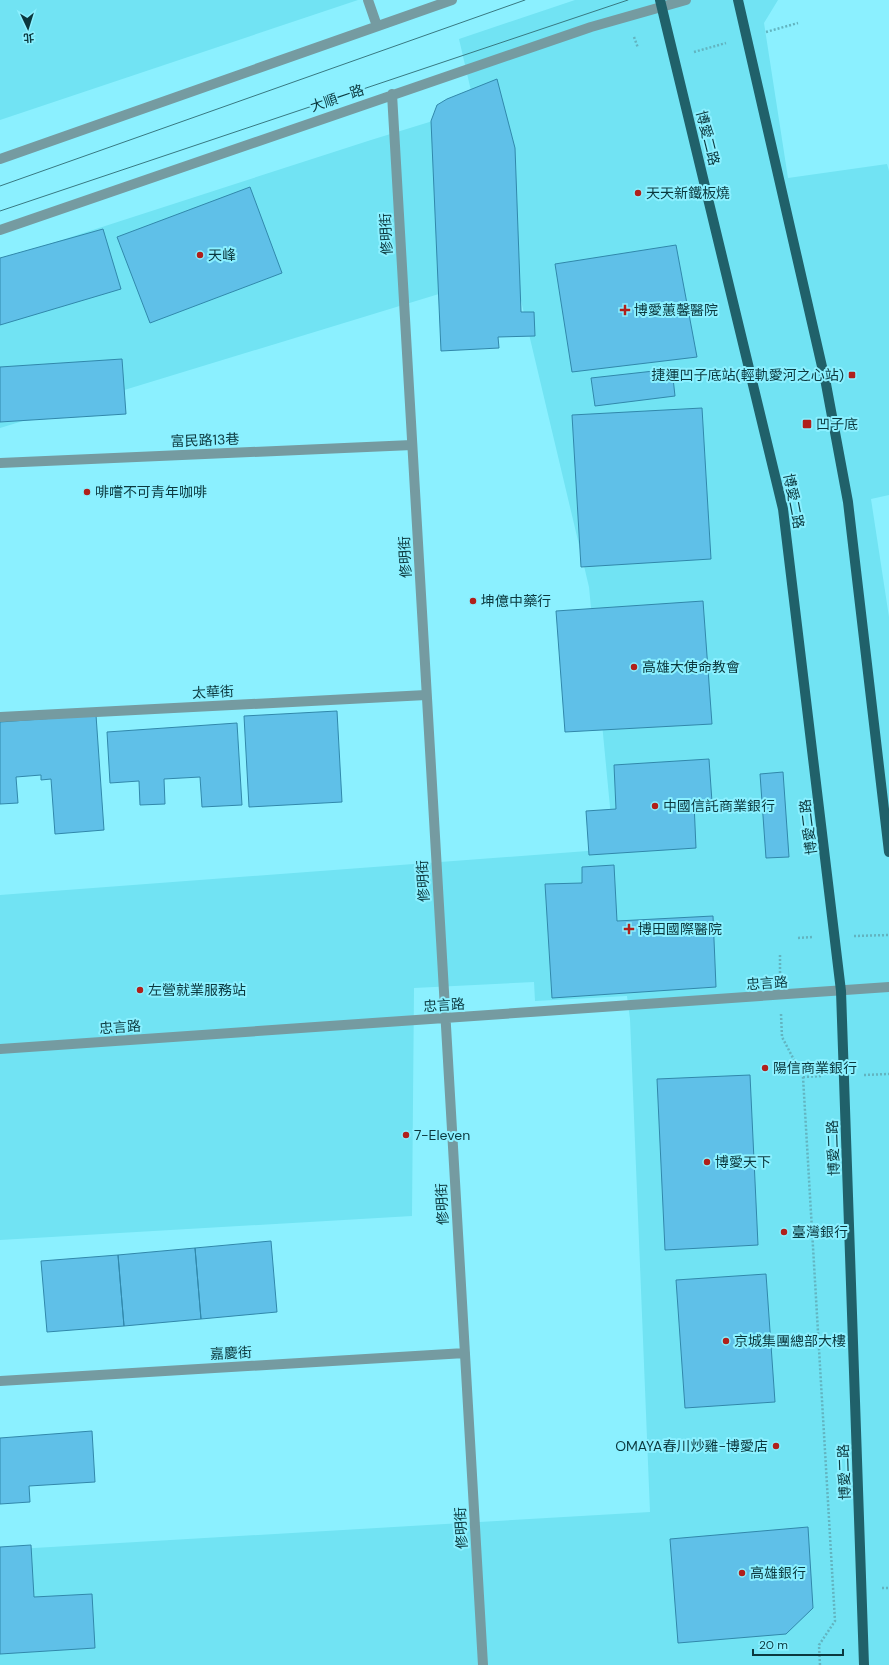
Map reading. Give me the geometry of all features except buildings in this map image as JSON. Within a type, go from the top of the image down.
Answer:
[{"type":"main road","points":[[738,0],[826,384],[848,502],[889,852]]},
{"type":"main road","name":"博愛二路","points":[[661,4],[783,508],[842,992],[864,1665]]},
{"type":"street","points":[[368,0],[377,26]]},
{"type":"street","points":[[0,159],[452,0]]},
{"type":"street","name":"大順一路","points":[[0,230],[392,94],[591,27],[661,4],[686,0]]},
{"type":"street","name":"修明街","points":[[392,94],[483,1665]]},
{"type":"street","name":"富民路13巷","points":[[0,462],[412,445]]},
{"type":"street","name":"太華街","points":[[0,717],[426,696]]},
{"type":"street","name":"忠言路","points":[[0,1049],[842,992],[889,987]]},
{"type":"street","name":"嘉慶街","points":[[0,1381],[464,1353]]},
{"type":"path","points":[[782,1037],[803,1077],[804,1085],[835,1621],[819,1645],[820,1665]]},
{"type":"shaded area","points":[[0,0],[358,0],[0,120]]},
{"type":"shaded area","points":[[575,0],[778,0],[764,23],[788,178],[887,164],[889,171],[889,495],[871,499],[889,617],[889,1665],[0,1665],[0,1550],[650,1512],[630,1019],[627,996],[535,1001],[534,982],[414,988],[412,1216],[0,1240],[0,895],[614,849],[589,587],[514,271],[0,428],[0,260],[371,140],[475,108],[459,39]]},
{"type":"tram line","points":[[0,186],[525,0]]},
{"type":"tram line","points":[[0,211],[628,0]]},
{"type":"place","name":"天天新鐵板燒","points":[[638,193]]},
{"type":"place","name":"天峰","points":[[200,255]]},
{"type":"place","name":"博愛蕙馨醫院","points":[[625,310]]},
{"type":"place","name":"捷運凹子底站(輕軌愛河之心站)","points":[[852,375]]},
{"type":"place","name":"凹子底","points":[[807,424]]},
{"type":"place","name":"啡嚐不可青年咖啡","points":[[87,492]]},
{"type":"place","name":"坤億中藥行","points":[[473,601]]},
{"type":"place","name":"高雄大使命教會","points":[[634,667]]},
{"type":"place","name":"中國信託商業銀行","points":[[655,806]]},
{"type":"place","name":"博田國際醫院","points":[[629,929]]},
{"type":"place","name":"左營就業服務站","points":[[140,990]]},
{"type":"place","name":"陽信商業銀行","points":[[765,1068]]},
{"type":"place","name":"7-Eleven","points":[[406,1135]]},
{"type":"place","name":"博愛天下","points":[[707,1162]]},
{"type":"place","name":"臺灣銀行","points":[[784,1232]]},
{"type":"place","name":"京城集團總部大樓","points":[[726,1341]]},
{"type":"place","name":"OMAYA春川炒雞-博愛店","points":[[776,1446]]},
{"type":"place","name":"高雄銀行","points":[[742,1573]]}]
